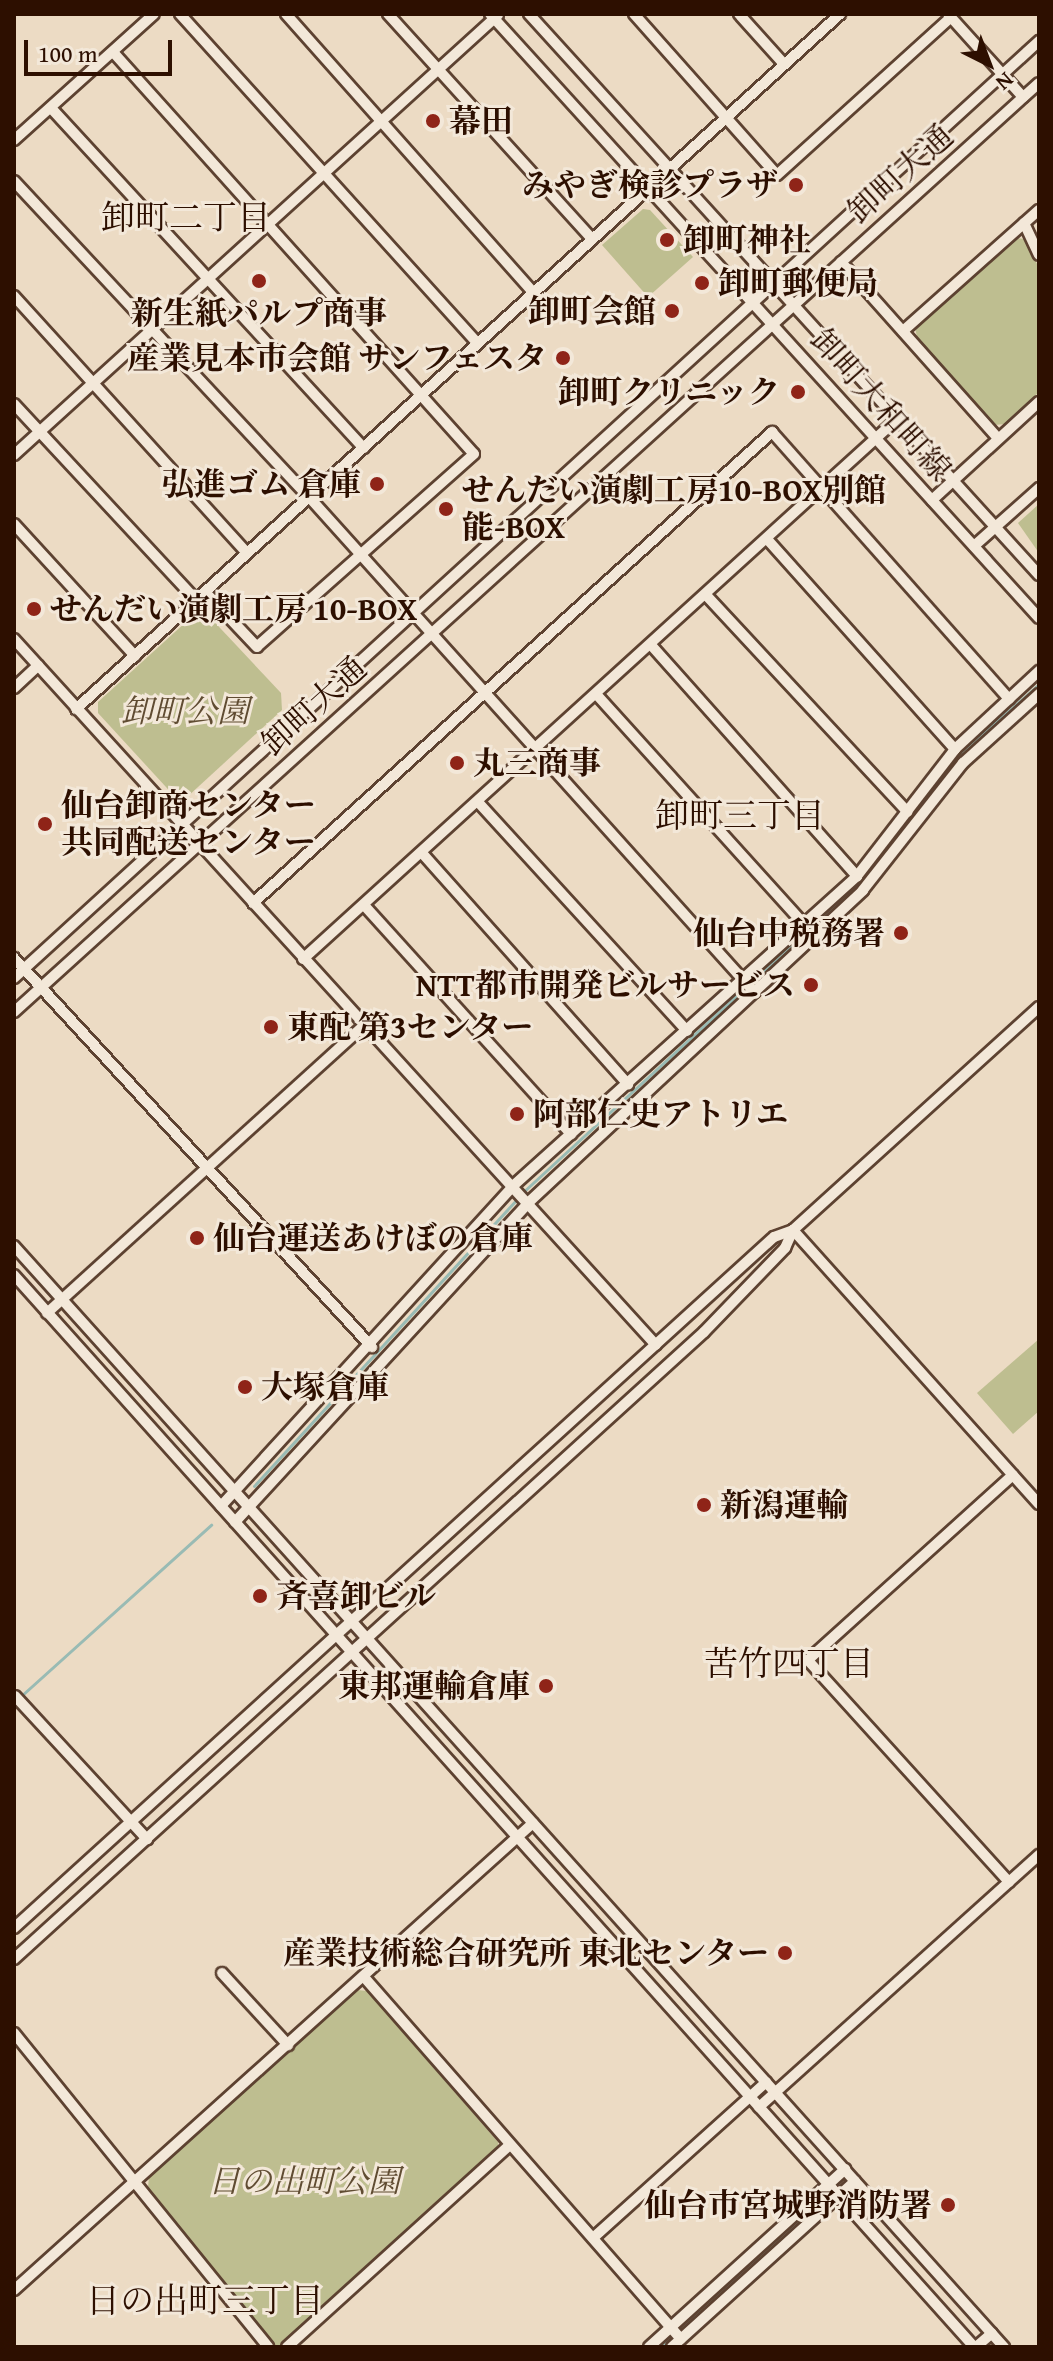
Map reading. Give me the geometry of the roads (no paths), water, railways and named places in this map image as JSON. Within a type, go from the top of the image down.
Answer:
[{"type":"street","points":[[14,140],[154,14]]},
{"type":"street","points":[[180,14],[477,343]]},
{"type":"street","points":[[286,14],[533,292]]},
{"type":"street","points":[[388,14],[592,239]]},
{"type":"street","name":"卸町大和町線","points":[[529,14],[1039,575]]},
{"type":"street","points":[[634,14],[777,175],[950,16],[1023,97]]},
{"type":"street","points":[[739,14],[784,64]]},
{"type":"street","points":[[76,709],[840,14]]},
{"type":"street","points":[[14,455],[494,15]]},
{"type":"street","name":"卸町大和町線","points":[[494,15],[1039,618]]},
{"type":"street","points":[[14,978],[1039,41]]},
{"type":"street","points":[[113,52],[474,454],[257,647],[205,592]]},
{"type":"street","name":"卸町大通","points":[[14,1012],[1039,83]]},
{"type":"street","points":[[51,108],[210,276],[364,448]]},
{"type":"street","points":[[14,181],[414,612],[754,992]]},
{"type":"street","points":[[903,331],[1039,210]]},
{"type":"street","points":[[1024,223],[1039,255]]},
{"type":"street","points":[[841,262],[998,438]]},
{"type":"street","points":[[14,296],[247,553]]},
{"type":"street","points":[[932,500],[1039,402]]},
{"type":"street","points":[[14,404],[196,600]]},
{"type":"street","points":[[303,959],[537,750],[897,419]]},
{"type":"street","points":[[253,903],[772,432],[1009,699]]},
{"type":"street","points":[[974,546],[1039,488]]},
{"type":"street","points":[[14,524],[135,656]]},
{"type":"street","points":[[767,539],[955,749]]},
{"type":"street","points":[[706,595],[908,812]]},
{"type":"street","points":[[14,639],[656,1345]]},
{"type":"street","points":[[651,645],[857,876]]},
{"type":"street","points":[[14,688],[38,666]]},
{"type":"street","points":[[221,1506],[372,1347],[516,1188],[571,1134],[857,876],[955,749],[1039,671]]},
{"type":"street","points":[[235,1522],[528,1201],[863,890],[963,763],[1039,694]]},
{"type":"street","points":[[597,695],[803,923]]},
{"type":"street","points":[[478,802],[687,1031]]},
{"type":"street","points":[[422,853],[628,1084]]},
{"type":"street","points":[[364,905],[571,1134]]},
{"type":"street","points":[[14,958],[372,1347]]},
{"type":"street","points":[[14,1928],[774,1237],[793,1230],[1039,1007]]},
{"type":"street","points":[[47,1313],[363,1026]]},
{"type":"street","points":[[793,1230],[1039,1504]]},
{"type":"street","points":[[14,1959],[704,1332],[785,1248],[793,1230]]},
{"type":"street","points":[[14,1246],[1004,2347]]},
{"type":"street","points":[[14,1275],[975,2347],[992,2333]]},
{"type":"street","points":[[1009,1882],[808,1660],[1013,1475]]},
{"type":"street","points":[[19,1700],[147,1839]]},
{"type":"street","points":[[14,2290],[533,1823]]},
{"type":"street","points":[[759,2107],[1039,1855]]},
{"type":"street","points":[[222,1973],[288,2045]]},
{"type":"street","points":[[364,1977],[681,2339]]},
{"type":"street","points":[[14,2033],[268,2347]]},
{"type":"street","points":[[593,2238],[766,2082]]},
{"type":"street","points":[[287,2347],[510,2145]]},
{"type":"street","points":[[649,2347],[845,2169]]},
{"type":"street","points":[[672,2347],[855,2181]]},
{"type":"waterway","points":[[752,982],[858,886],[958,755],[1039,684]]},
{"type":"waterway","points":[[522,1193],[746,987]]},
{"type":"waterway","points":[[254,1486],[517,1199]]},
{"type":"waterway","points":[[21,1696],[211,1525]]},
{"type":"waterway","points":[[681,2327],[816,2207]]},
{"type":"waterway","points":[[659,2347],[671,2337]]},
{"type":"place","name":"幕田","points":[[433,121]]},
{"type":"place","name":"みやぎ検診プラザ","points":[[796,185]]},
{"type":"place","name":"卸町神社","points":[[667,240]]},
{"type":"place","name":"新生紙パルプ商事","points":[[259,281]]},
{"type":"place","name":"卸町郵便局","points":[[702,283]]},
{"type":"place","name":"卸町会館","points":[[672,311]]},
{"type":"place","name":"産業見本市会館 サンフェスタ","points":[[563,358]]},
{"type":"place","name":"卸町クリニック","points":[[798,392]]},
{"type":"place","name":"弘進ゴム 倉庫","points":[[377,484]]},
{"type":"place","name":"せんだい演劇工房10-BOX別館 能-BOX","points":[[446,509]]},
{"type":"place","name":"せんだい演劇工房 10-BOX","points":[[34,609]]},
{"type":"place","name":"丸三商事","points":[[457,763]]},
{"type":"place","name":"仙台卸商センター 共同配送センター","points":[[45,824]]},
{"type":"place","name":"仙台中税務署","points":[[901,933]]},
{"type":"place","name":"NTT都市開発ビルサービス","points":[[811,985]]},
{"type":"place","name":"東配 第3センター","points":[[271,1027]]},
{"type":"place","name":"阿部仁史アトリエ","points":[[517,1114]]},
{"type":"place","name":"仙台運送あけぼの倉庫","points":[[197,1238]]},
{"type":"place","name":"大塚倉庫","points":[[245,1387]]},
{"type":"place","name":"新潟運輸","points":[[704,1505]]},
{"type":"place","name":"斉喜卸ビル","points":[[260,1596]]},
{"type":"place","name":"東邦運輸倉庫","points":[[546,1686]]},
{"type":"place","name":"産業技術総合研究所 東北センター","points":[[785,1953]]},
{"type":"place","name":"仙台市宮城野消防署","points":[[948,2205]]},
{"type":"district","name":"卸町二丁目","points":[[186,217]]},
{"type":"district","name":"卸町三丁目","points":[[740,815]]},
{"type":"district","name":"苦竹四丁目","points":[[789,1663]]},
{"type":"district","name":"日の出町三丁目","points":[[205,2300]]},
{"type":"park label","name":"卸町公園","points":[[185,711]]},
{"type":"park label","name":"日の出町公園","points":[[304,2181]]}]
